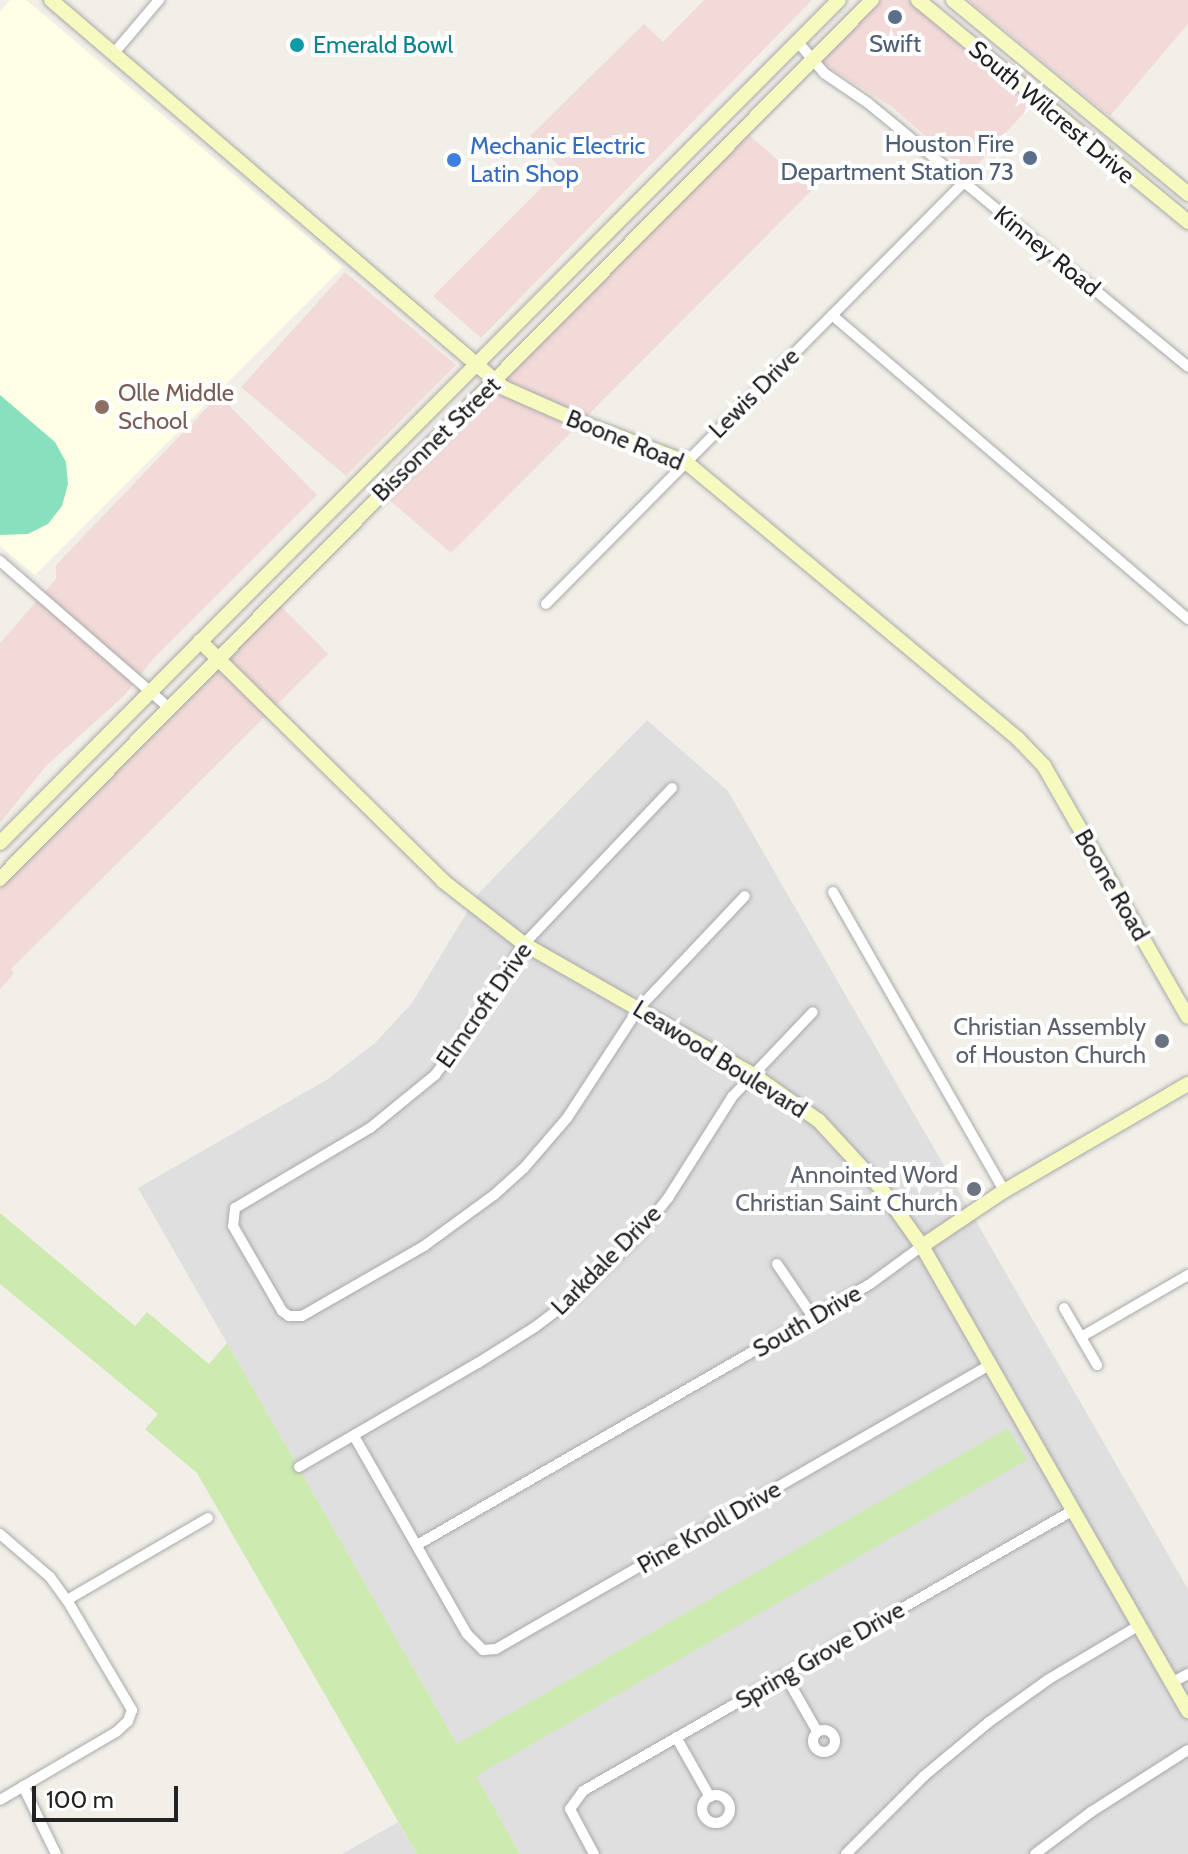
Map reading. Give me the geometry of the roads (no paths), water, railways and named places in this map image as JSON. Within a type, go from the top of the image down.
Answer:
[{"type":"street","name":"Boone Road","points":[[51,0],[496,381],[588,425],[686,462],[1018,739],[1044,766],[1188,1017]]},
{"type":"street","points":[[114,53],[159,0]]},
{"type":"street","name":"Bissonnet Street","points":[[0,843],[839,0]]},
{"type":"street","name":"Bissonnet Street","points":[[0,879],[872,0]]},
{"type":"street","name":"South Wilcrest Drive","points":[[918,0],[1060,120],[1188,222]]},
{"type":"street","name":"South Wilcrest Drive","points":[[953,0],[1188,194]]},
{"type":"street","name":"Kinney Road","points":[[797,41],[813,61],[1186,360]]},
{"type":"street","points":[[1060,120],[1072,98]]},
{"type":"street","points":[[721,118],[738,136]]},
{"type":"street","name":"Lewis Drive","points":[[546,604],[963,183]]},
{"type":"street","points":[[832,315],[1188,619]]},
{"type":"street","points":[[0,561],[168,707]]},
{"type":"street","name":"Leawood Boulevard","points":[[200,641],[435,873],[524,944],[752,1074],[819,1121],[880,1187],[922,1246],[1188,1711]]},
{"type":"street","name":"Elmcroft Drive","points":[[639,1008],[567,1118],[524,1168],[462,1222],[302,1316],[289,1316],[282,1311],[233,1226],[235,1208],[370,1128],[435,1075],[471,1027],[524,944],[672,788]]},
{"type":"street","points":[[22,819],[42,836]]},
{"type":"street","points":[[833,892],[1004,1191]]},
{"type":"street","points":[[639,1008],[745,896]]},
{"type":"street","name":"Larkdale Drive","points":[[299,1467],[535,1327],[576,1296],[640,1233],[668,1198],[732,1097],[813,1012]]},
{"type":"street","name":"South Drive","points":[[417,1545],[870,1284],[1004,1191],[1188,1084]]},
{"type":"street","points":[[777,1264],[813,1317]]},
{"type":"street","points":[[1081,1337],[1188,1275]]},
{"type":"street","points":[[1064,1308],[1097,1365]]},
{"type":"street","name":"Pine Knoll Drive","points":[[354,1436],[474,1644],[483,1650],[496,1649],[988,1366]]},
{"type":"street","name":"Spring Grove Drive","points":[[594,1854],[570,1809],[583,1791],[1072,1511]]},
{"type":"street","points":[[67,1600],[208,1518]]},
{"type":"street","points":[[0,1534],[50,1577],[93,1641],[132,1710],[128,1721],[0,1800]]},
{"type":"street","points":[[846,1854],[894,1804],[978,1730],[1049,1679],[1138,1626]]},
{"type":"street","points":[[1171,1683],[1188,1674]]},
{"type":"street","points":[[785,1675],[817,1731]]},
{"type":"street","points":[[676,1737],[710,1797]]},
{"type":"street","points":[[1035,1854],[1091,1812],[1188,1750]]},
{"type":"street","points":[[23,1786],[56,1854]]},
{"type":"place","name":"Swift","points":[[895,17]]},
{"type":"place","name":"Emerald Bowl","points":[[297,45]]},
{"type":"place","name":"Houston Fire Department Station 73","points":[[1030,158]]},
{"type":"place","name":"Mechanic Electric Latin Shop","points":[[454,160]]},
{"type":"place","name":"Olle Middle School","points":[[102,407]]},
{"type":"place","name":"Christian Assembly of Houston Church","points":[[1162,1041]]},
{"type":"place","name":"Annointed Word Christian Saint Church","points":[[974,1189]]}]
